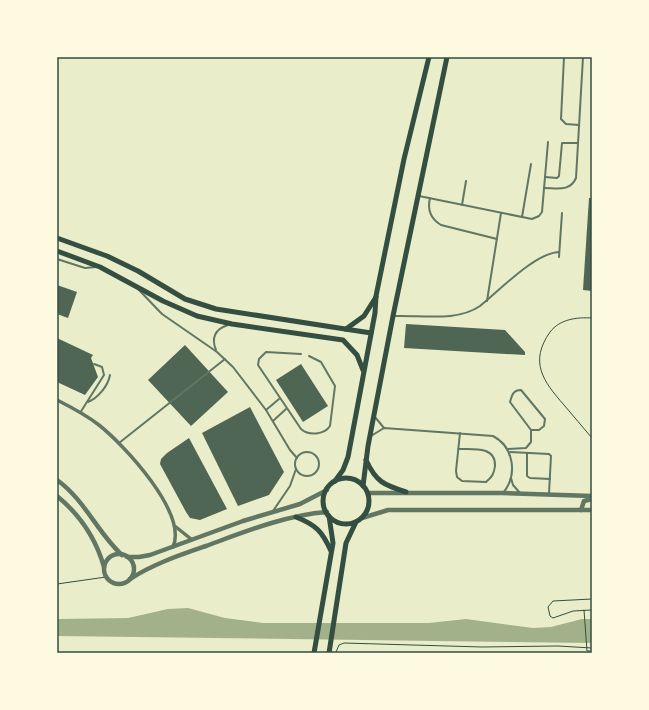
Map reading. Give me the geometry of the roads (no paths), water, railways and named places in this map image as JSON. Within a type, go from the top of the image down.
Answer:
[{"type":"main road","points":[[314,653],[331,552],[332,535],[324,501],[327,490],[335,482],[343,470],[348,457],[371,333],[376,296],[404,160],[429,57]]},
{"type":"main road","points":[[363,486],[370,437],[393,316],[447,57]]},
{"type":"main road","points":[[57,238],[90,249],[122,263],[171,291],[200,305],[232,313],[371,333]]},
{"type":"main road","points":[[57,251],[100,267],[191,314],[232,324],[343,340],[357,355],[364,371]]},
{"type":"main road","points":[[346,329],[364,316],[376,296]]},
{"type":"main road","points":[[366,460],[377,480],[406,492]]},
{"type":"main road","points":[[328,514],[339,522],[345,524],[362,518],[368,509],[368,493],[363,486],[353,479],[347,478],[335,482]]},
{"type":"main road","points":[[296,517],[317,528],[324,536],[331,552]]},
{"type":"main road","points":[[329,653],[346,543],[357,521]]},
{"type":"street","points":[[57,400],[99,425],[119,443],[143,469],[155,486],[174,525],[180,532],[191,539]]},
{"type":"street","points":[[57,480],[76,496],[108,540],[124,556],[131,560],[134,570],[130,579]]},
{"type":"street","points":[[104,568],[110,557],[144,556],[309,500],[327,490]]},
{"type":"street","points":[[368,493],[406,492],[522,494],[592,498]]},
{"type":"street","points":[[57,496],[84,525],[98,549],[106,577],[117,585],[127,582],[146,569],[188,552],[296,517],[328,514]]},
{"type":"street","points":[[581,510],[584,501],[592,498]]},
{"type":"street","points":[[362,518],[388,510],[592,510]]},
{"type":"street","points":[[172,547],[175,538],[174,525]]},
{"type":"lane","points":[[564,57],[561,119],[566,124],[579,125]]},
{"type":"lane","points":[[544,188],[564,188],[574,182],[577,175],[583,57]]},
{"type":"lane","points":[[419,196],[532,219],[541,214],[546,177],[548,142]]},
{"type":"lane","points":[[546,177],[558,178],[559,176],[562,143],[578,143]]},
{"type":"lane","points":[[522,217],[531,164]]},
{"type":"lane","points":[[462,205],[466,181]]},
{"type":"lane","points":[[430,198],[430,212],[434,220],[441,225],[497,240]]},
{"type":"lane","points":[[487,301],[501,213]]},
{"type":"lane","points":[[559,258],[562,213]]},
{"type":"lane","points":[[393,316],[458,315],[475,310],[538,258],[550,253],[559,252]]},
{"type":"lane","points":[[57,259],[88,268],[100,267]]},
{"type":"lane","points":[[135,286],[162,314],[225,359],[266,410],[296,458],[296,469],[290,486],[272,512]]},
{"type":"lane","points":[[216,352],[213,340],[215,334],[219,329],[232,324]]},
{"type":"lane","points":[[301,354],[269,352],[263,354],[259,359],[259,368],[286,409],[304,432],[323,432],[330,426],[335,386],[321,362],[309,356]]},
{"type":"lane","points":[[119,443],[225,359]]},
{"type":"lane","points":[[80,413],[104,375],[102,367],[94,364]]},
{"type":"lane","points":[[87,402],[98,396],[108,382],[110,375]]},
{"type":"lane","points":[[508,449],[526,448],[531,442],[530,430],[510,402],[512,394],[517,390],[521,390],[545,419],[544,426],[539,430],[530,430]]},
{"type":"lane","points":[[266,410],[279,399]]},
{"type":"lane","points":[[273,421],[286,409]]},
{"type":"lane","points":[[374,416],[384,428]]},
{"type":"lane","points":[[370,437],[384,428],[493,436],[499,439],[510,452],[512,462],[511,477],[513,485],[522,494]]},
{"type":"lane","points":[[458,449],[488,451],[493,455],[495,459],[494,473],[491,478],[486,482],[462,481],[457,477],[458,449],[460,433]]},
{"type":"lane","points":[[296,458],[302,453],[310,452],[316,456],[319,463],[315,473],[308,476],[301,474],[296,469]]},
{"type":"lane","points":[[510,452],[549,454],[551,456],[549,495]]},
{"type":"lane","points":[[527,453],[527,476],[530,478],[550,479]]},
{"type":"lane","points":[[502,494],[511,477]]}]
